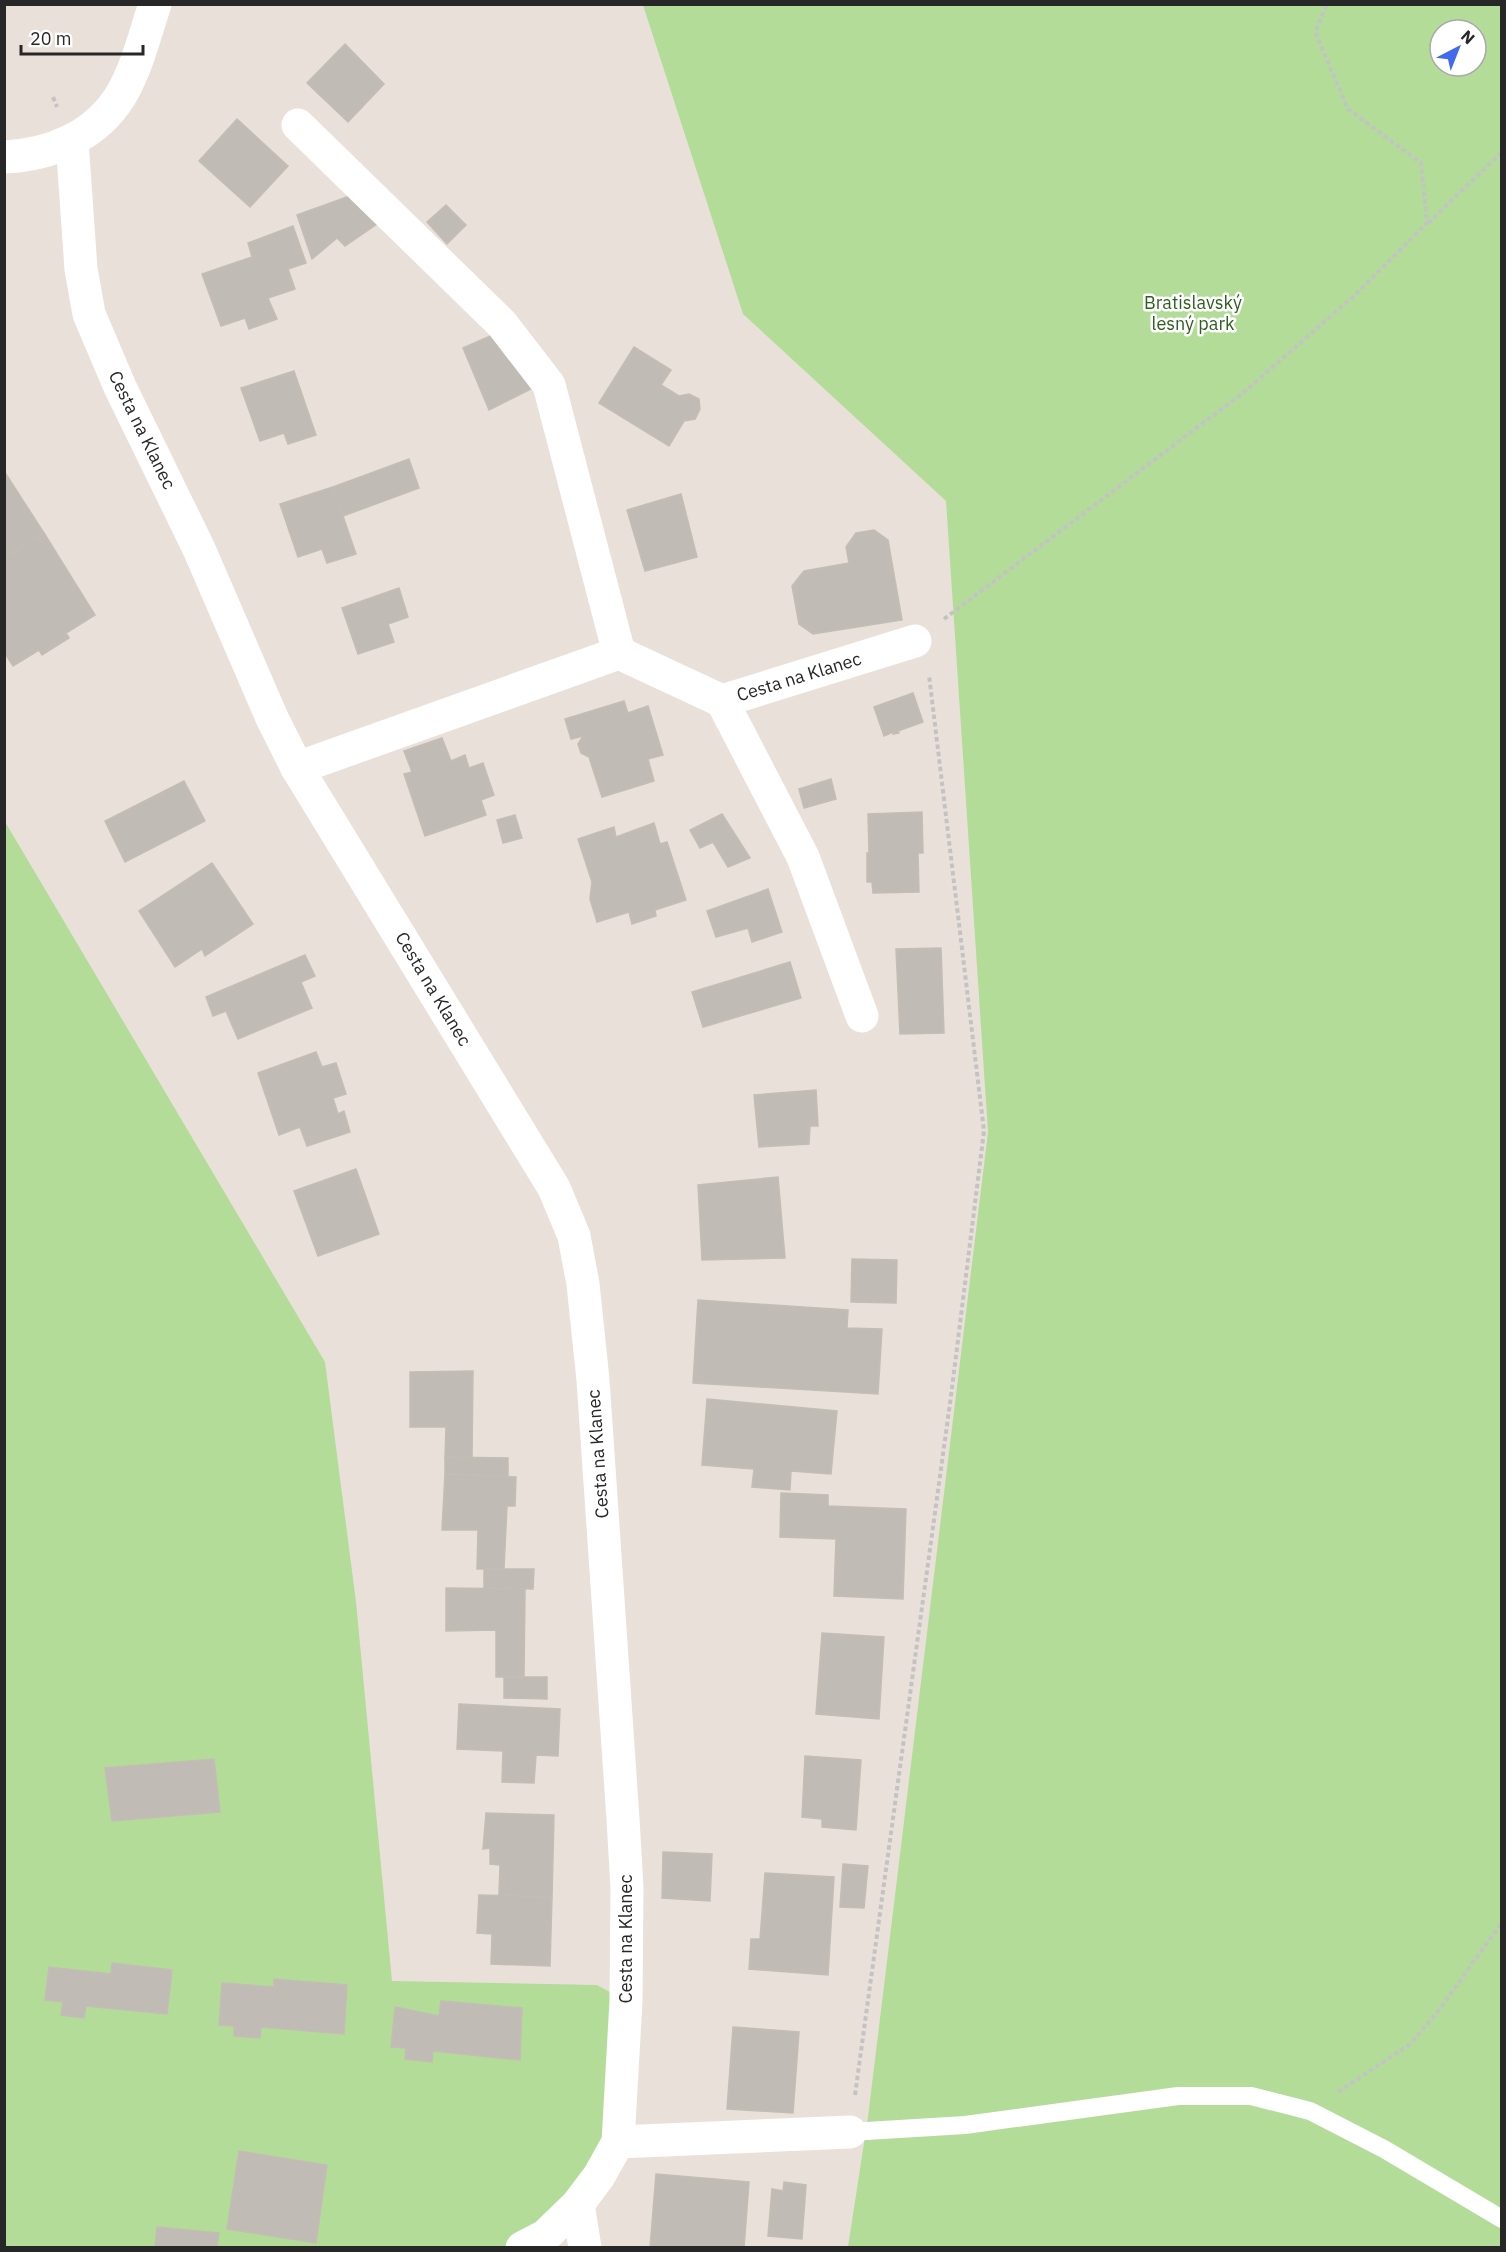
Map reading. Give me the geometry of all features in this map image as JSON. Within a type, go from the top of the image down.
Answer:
[{"type":"street","points":[[4,157],[42,153],[72,141],[94,125],[122,94],[155,4]]},
{"type":"street","points":[[297,768],[619,653],[549,384],[502,324],[298,126]]},
{"type":"street","name":"Cesta na Klanec","points":[[72,141],[81,269],[89,314],[120,387],[200,549],[272,718],[297,768],[554,1188],[574,1236],[583,1284],[593,1380],[627,1888],[626,2001],[618,2142],[599,2176],[578,2204],[545,2236],[522,2247]]},
{"type":"street","name":"Cesta na Klanec","points":[[619,653],[722,701],[915,641]]},
{"type":"street","points":[[722,701],[803,856],[862,1016]]},
{"type":"street","points":[[618,2142],[850,2132]]},
{"type":"street","points":[[578,2204],[585,2247]]},
{"type":"lane","points":[[850,2132],[965,2125],[1178,2096],[1251,2096],[1310,2110],[1384,2149],[1502,2219]]},
{"type":"path","points":[[1326,4],[1315,32],[1348,109],[1421,163],[1427,223]]},
{"type":"path","points":[[850,2132],[949,1408],[984,1131],[929,671],[915,641],[1244,392],[1356,294],[1502,152]]},
{"type":"path","points":[[1310,2110],[1408,2045],[1439,2010],[1502,1922]]},
{"type":"green space","name":"Bratislavský lesný park","points":[[643,5],[1501,5],[1501,2247],[848,2247],[868,2117],[988,1132],[946,501],[743,314]]},
{"type":"green space","points":[[4,820],[325,1362],[356,1602],[392,1981],[597,1985],[626,2001],[618,2142],[545,2247],[5,2247]]},
{"type":"building","points":[[345,44],[384,84],[348,122],[307,83]]},
{"type":"building","points":[[237,119],[288,166],[250,207],[199,161]]},
{"type":"building","points":[[352,195],[380,222],[345,246],[337,238],[312,259],[297,215]]},
{"type":"building","points":[[446,205],[466,225],[447,244],[427,222]]},
{"type":"building","points":[[293,226],[306,263],[288,269],[295,289],[268,298],[277,319],[249,329],[245,318],[221,326],[202,274],[252,257],[248,243]]},
{"type":"building","points":[[495,334],[533,388],[489,410],[463,348]]},
{"type":"building","points":[[634,347],[671,370],[661,385],[679,396],[689,394],[699,399],[700,409],[695,419],[684,421],[669,446],[599,403]]},
{"type":"building","points":[[294,371],[316,435],[288,444],[284,433],[260,441],[241,388]]},
{"type":"building","points":[[409,459],[419,488],[343,516],[333,487]]},
{"type":"building","points":[[4,471],[44,533],[4,558]]},
{"type":"building","points":[[333,487],[356,554],[327,563],[322,549],[298,557],[280,504]]},
{"type":"building","points":[[681,494],[697,557],[645,571],[627,510]]},
{"type":"building","points":[[874,530],[888,540],[902,620],[813,634],[799,624],[792,586],[804,571],[849,563],[846,547],[856,533]]},
{"type":"building","points":[[44,533],[95,615],[66,633],[69,638],[42,655],[39,650],[13,666],[4,652],[4,558]]},
{"type":"building","points":[[399,588],[408,617],[388,624],[394,642],[358,654],[342,608]]},
{"type":"building","points":[[913,693],[923,722],[898,731],[899,733],[893,734],[893,732],[884,736],[874,707]]},
{"type":"building","points":[[624,701],[628,713],[648,706],[663,755],[648,759],[654,781],[602,797],[589,757],[581,753],[578,744],[583,736],[571,739],[565,719]]},
{"type":"building","points":[[442,738],[451,761],[465,755],[469,768],[483,763],[494,795],[481,800],[486,815],[425,836],[404,774],[412,772],[404,751]]},
{"type":"building","points":[[831,779],[836,799],[804,808],[799,789]]},
{"type":"building","points":[[184,781],[205,821],[125,862],[105,821]]},
{"type":"building","points":[[922,812],[923,853],[918,853],[919,892],[873,893],[872,882],[867,882],[868,814]]},
{"type":"building","points":[[722,814],[750,858],[728,867],[713,842],[700,848],[690,830]]},
{"type":"building","points":[[515,815],[522,838],[503,843],[497,820]]},
{"type":"building","points":[[654,823],[660,844],[667,842],[686,900],[655,910],[656,916],[632,924],[629,912],[597,922],[590,899],[592,882],[578,839],[614,827],[616,837]]},
{"type":"building","points":[[212,863],[253,924],[205,956],[202,949],[175,967],[139,911]]},
{"type":"building","points":[[768,889],[782,932],[752,942],[748,928],[716,937],[707,911]]},
{"type":"building","points":[[941,948],[944,1033],[900,1034],[896,949]]},
{"type":"building","points":[[305,955],[315,976],[301,982],[312,1008],[238,1039],[226,1011],[213,1016],[206,997]]},
{"type":"building","points":[[790,962],[801,998],[703,1027],[692,992]]},
{"type":"building","points":[[316,1052],[322,1067],[336,1063],[346,1094],[333,1098],[338,1114],[344,1111],[350,1132],[307,1146],[300,1127],[279,1135],[258,1073]]},
{"type":"building","points":[[816,1090],[818,1126],[810,1126],[809,1144],[759,1147],[754,1095]]},
{"type":"building","points":[[356,1169],[379,1234],[318,1256],[294,1191]]},
{"type":"building","points":[[778,1177],[785,1258],[702,1260],[698,1185]]},
{"type":"building","points":[[852,1259],[897,1260],[896,1303],[851,1302]]},
{"type":"building","points":[[698,1300],[848,1310],[847,1328],[882,1329],[878,1394],[693,1383]]},
{"type":"building","points":[[473,1371],[472,1458],[445,1457],[446,1427],[410,1427],[410,1372]]},
{"type":"building","points":[[707,1399],[837,1411],[831,1474],[791,1471],[790,1490],[752,1487],[754,1469],[702,1465]]},
{"type":"building","points":[[445,1457],[508,1458],[508,1477],[445,1474]]},
{"type":"building","points":[[445,1474],[516,1477],[515,1506],[507,1506],[504,1569],[477,1569],[478,1530],[442,1530]]},
{"type":"building","points":[[781,1493],[828,1495],[828,1506],[906,1509],[903,1599],[834,1596],[836,1539],[780,1537]]},
{"type":"building","points":[[484,1569],[534,1569],[533,1589],[484,1588]]},
{"type":"building","points":[[446,1588],[525,1589],[524,1677],[496,1677],[496,1630],[446,1631]]},
{"type":"building","points":[[822,1633],[884,1637],[879,1719],[816,1714]]},
{"type":"building","points":[[504,1677],[547,1677],[547,1699],[504,1698]]},
{"type":"building","points":[[459,1704],[560,1709],[558,1756],[536,1755],[534,1783],[502,1782],[503,1751],[457,1749]]},
{"type":"building","points":[[805,1756],[861,1760],[856,1830],[822,1827],[822,1819],[802,1817]]},
{"type":"building","points":[[214,1759],[220,1812],[112,1821],[105,1768]]},
{"type":"building","points":[[486,1813],[554,1815],[552,1897],[499,1895],[500,1865],[490,1864],[490,1848],[483,1849]]},
{"type":"building","points":[[663,1852],[712,1854],[710,1901],[662,1898]]},
{"type":"building","points":[[843,1864],[868,1866],[864,1908],[840,1907]]},
{"type":"building","points":[[765,1873],[834,1877],[828,1975],[749,1969],[751,1939],[760,1939]]},
{"type":"building","points":[[479,1895],[552,1897],[550,1966],[491,1964],[492,1934],[477,1933]]},
{"type":"building","points":[[112,1963],[172,1970],[167,2014],[86,2006],[84,2018],[61,2015],[63,2002],[45,2000],[49,1967],[111,1974]]},
{"type":"building","points":[[274,1979],[347,1985],[344,2034],[261,2027],[260,2038],[234,2036],[234,2026],[219,2025],[222,1983],[274,1987]]},
{"type":"building","points":[[441,2001],[522,2008],[520,2060],[433,2051],[432,2062],[405,2059],[406,2048],[391,2047],[395,2007],[439,2016]]},
{"type":"building","points":[[733,2027],[799,2032],[793,2113],[727,2109]]},
{"type":"building","points":[[239,2151],[327,2165],[316,2243],[227,2229]]},
{"type":"building","points":[[656,2174],[749,2182],[744,2248],[650,2248]]},
{"type":"building","points":[[784,2182],[806,2185],[802,2239],[768,2236],[772,2189],[783,2191]]},
{"type":"building","points":[[157,2227],[219,2233],[217,2248],[155,2248]]}]
